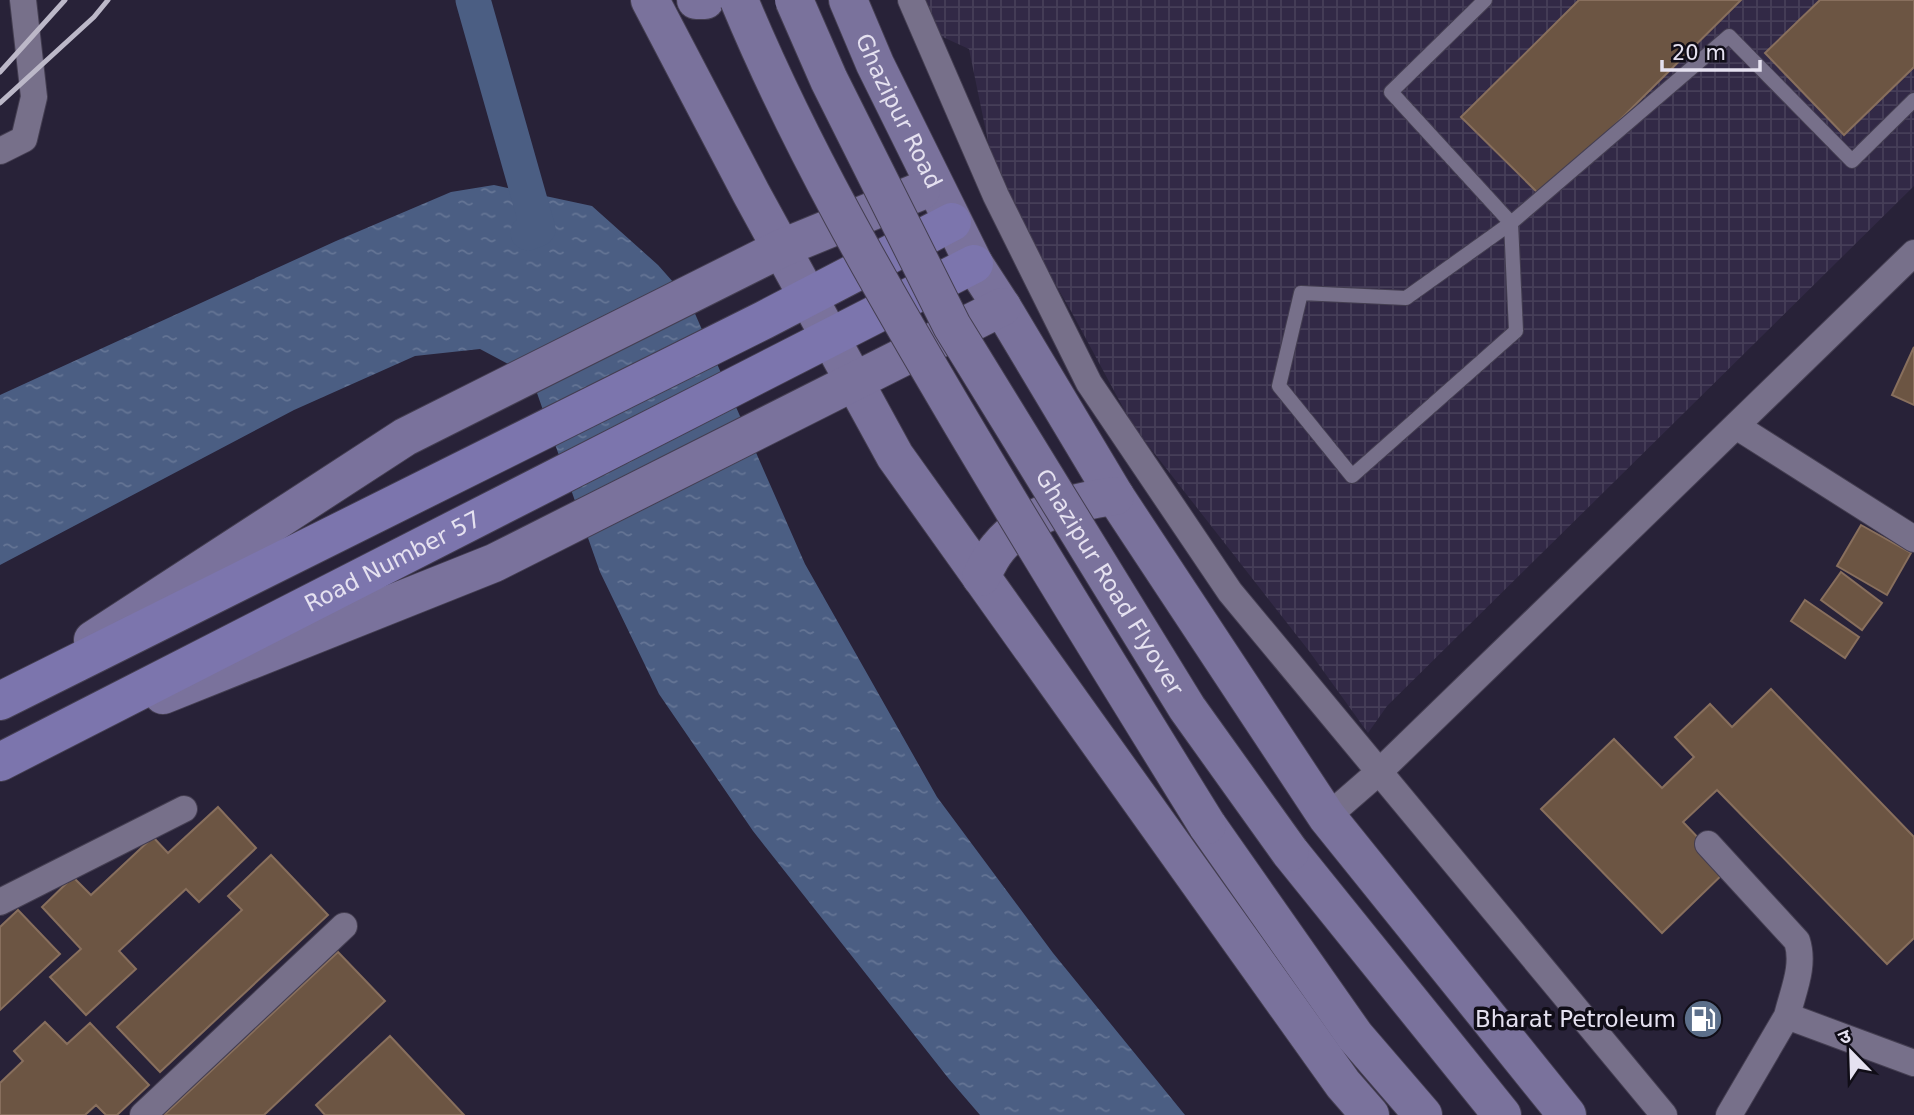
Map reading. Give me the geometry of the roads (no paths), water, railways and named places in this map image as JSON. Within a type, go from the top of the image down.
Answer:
[{"type":"main road","points":[[650,0],[895,456],[1343,1084],[1370,1115]]},
{"type":"main road","points":[[696,0],[705,0]]},
{"type":"main road","name":"Ghazipur Road Flyover","points":[[739,0],[754,38],[841,215],[1066,599],[1207,825],[1355,1036],[1423,1115]]},
{"type":"main road","name":"Ghazipur Road Flyover","points":[[794,0],[830,80],[952,326],[1187,708],[1290,852],[1502,1115]]},
{"type":"main road","name":"Ghazipur Road","points":[[848,0],[874,64],[974,264],[1115,496],[1328,817],[1567,1115]]},
{"type":"main road","points":[[0,700],[405,437],[782,248],[934,184]]},
{"type":"main road","points":[[0,700],[764,320],[952,222]]},
{"type":"main road","name":"Road Number 57","points":[[11,757],[974,264]]},
{"type":"main road","points":[[11,757],[494,563],[1002,307]]},
{"type":"main road","points":[[981,576],[998,548],[1018,530],[1049,511],[1083,500],[1115,496]]},
{"type":"street","points":[[0,151],[24,139],[34,97],[23,0]]},
{"type":"street","points":[[911,0],[996,196],[1089,383],[1230,592],[1664,1115]]},
{"type":"street","points":[[1328,817],[1380,771],[1914,253]]},
{"type":"street","points":[[1736,426],[1914,539]]},
{"type":"street","points":[[0,902],[184,809]]},
{"type":"street","points":[[1708,844],[1797,941],[1801,953],[1787,1016],[1729,1115]]},
{"type":"street","points":[[143,1115],[344,926]]},
{"type":"street","points":[[1787,1016],[1914,1063]]},
{"type":"lane","points":[[1485,0],[1391,92],[1511,223],[1516,331],[1352,476],[1279,386],[1301,293],[1406,298],[1511,223],[1729,36],[1852,161],[1914,100]]},
{"type":"water","points":[[494,185],[592,206],[658,265],[689,300],[805,564],[937,797],[1053,953],[1185,1115],[980,1115],[753,831],[659,694],[600,572],[531,376],[480,349],[415,356],[294,410],[0,565],[0,395],[336,241],[451,192]]},
{"type":"waterway","points":[[473,0],[538,229],[528,233]]},
{"type":"railway","points":[[0,72],[65,0]]},
{"type":"railway","points":[[0,103],[94,17],[108,0]]},
{"type":"place","name":"Bharat Petroleum","points":[[1703,1019]]}]
